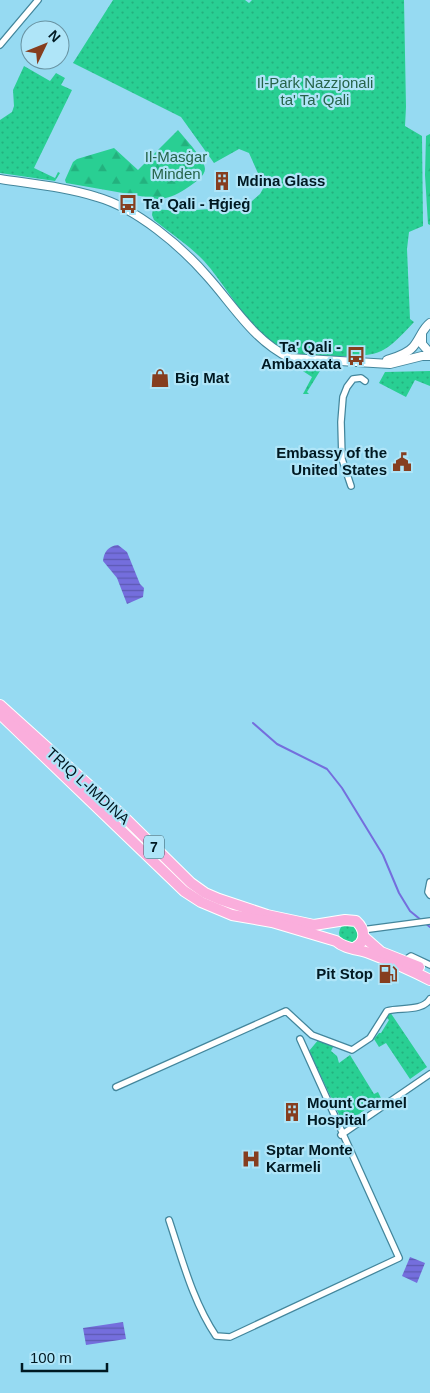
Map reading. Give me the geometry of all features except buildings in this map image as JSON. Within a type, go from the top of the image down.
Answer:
[{"type":"highway","name":"TRIQ L-IMDINA","points":[[0,704],[204,893],[266,915],[314,925],[341,921]]},
{"type":"highway","name":"TRIQ L-IMDINA","points":[[0,714],[184,891],[201,902],[232,915],[272,922],[336,941],[345,947],[354,948],[430,980]]},
{"type":"highway","points":[[336,941],[335,928],[341,921],[351,920],[356,922],[363,933],[381,952],[405,960],[430,972]]},
{"type":"highway","points":[[354,948],[362,942],[363,933]]},
{"type":"main road","points":[[0,178],[99,197],[136,215],[197,264],[248,327],[277,351],[290,358],[390,364],[430,355],[422,344],[422,332]]},
{"type":"main road","points":[[375,362],[383,361],[406,352],[413,347],[425,326],[430,323]]},
{"type":"street","points":[[0,45],[38,0]]},
{"type":"street","points":[[351,486],[342,459],[340,422],[343,397],[353,379],[360,378],[365,381]]},
{"type":"street","points":[[430,882],[428,892],[430,895]]},
{"type":"street","points":[[363,933],[430,921]]},
{"type":"street","points":[[405,960],[411,956],[430,965]]},
{"type":"street","points":[[116,1087],[286,1011],[312,1035],[352,1050],[370,1038],[387,1011],[422,1007],[430,999]]},
{"type":"street","points":[[169,1220],[190,1282],[209,1326],[216,1336],[230,1337],[399,1258],[300,1039]]},
{"type":"street","points":[[342,1134],[430,1074]]},
{"type":"green space","name":"Il-Park Nazzjonali ta' Ta' Qali","points":[[113,0],[245,0],[249,3],[252,0],[404,0],[405,126],[422,136],[423,226],[409,232],[407,249],[410,319],[414,322],[396,341],[374,354],[353,356],[299,354],[278,346],[254,326],[204,261],[154,220],[152,215],[153,209],[181,211],[239,207],[252,201],[260,194],[264,187],[249,153],[239,149],[214,163],[181,117],[73,63]]},
{"type":"green space","points":[[22,70],[31,70],[50,81],[56,73],[65,78],[61,85],[72,90],[34,168],[55,178],[58,172],[60,173],[55,181],[0,173],[0,120],[12,112],[14,106],[13,90]]},
{"type":"green space","name":"Il-Masġar Minden","points":[[178,130],[198,155],[204,165],[205,172],[197,181],[174,195],[157,199],[66,183],[65,180],[73,162],[77,159],[114,148],[138,170]]},
{"type":"green space","points":[[430,134],[430,225],[428,224],[425,175],[426,136]]},
{"type":"green space","points":[[293,363],[323,366],[307,392],[309,394],[303,394],[312,377]]},
{"type":"green space","points":[[430,371],[430,386],[415,380],[406,397],[379,383],[385,372]]},
{"type":"green space","points":[[349,923],[356,926],[359,933],[356,940],[349,943],[342,940],[339,933],[342,926]]},
{"type":"green space","points":[[390,1012],[427,1067],[410,1079],[386,1043],[379,1047],[374,1039],[381,1033],[389,1020],[387,1018]]},
{"type":"green space","points":[[319,1039],[334,1045],[331,1051],[337,1056],[339,1063],[350,1055],[374,1094],[378,1092],[381,1098],[344,1125],[309,1051]]},
{"type":"shaded area","points":[[118,545],[127,552],[140,584],[144,588],[143,597],[127,604],[117,578],[103,561],[107,550]]},
{"type":"shaded area","points":[[410,1257],[425,1263],[417,1283],[402,1276]]},
{"type":"shaded area","points":[[123,1322],[126,1339],[86,1345],[83,1328]]},
{"type":"waterway","points":[[253,723],[277,744],[327,769],[342,788],[383,855],[399,893],[410,911],[421,920]]},
{"type":"waterway","points":[[425,923],[430,927]]},
{"type":"place","name":"Mdina Glass","points":[[222,181]]},
{"type":"place","name":"Ta' Qali - Ħġieġ","points":[[128,204]]},
{"type":"place","name":"Ta' Qali - Ambaxxata","points":[[356,356]]},
{"type":"place","name":"Big Mat","points":[[160,378]]},
{"type":"place","name":"Embassy of the United States","points":[[402,462]]},
{"type":"place","name":"Pit Stop","points":[[388,974]]},
{"type":"place","name":"Mount Carmel Hospital","points":[[292,1112]]},
{"type":"place","name":"Sptar Monte Karmeli","points":[[251,1159]]}]
